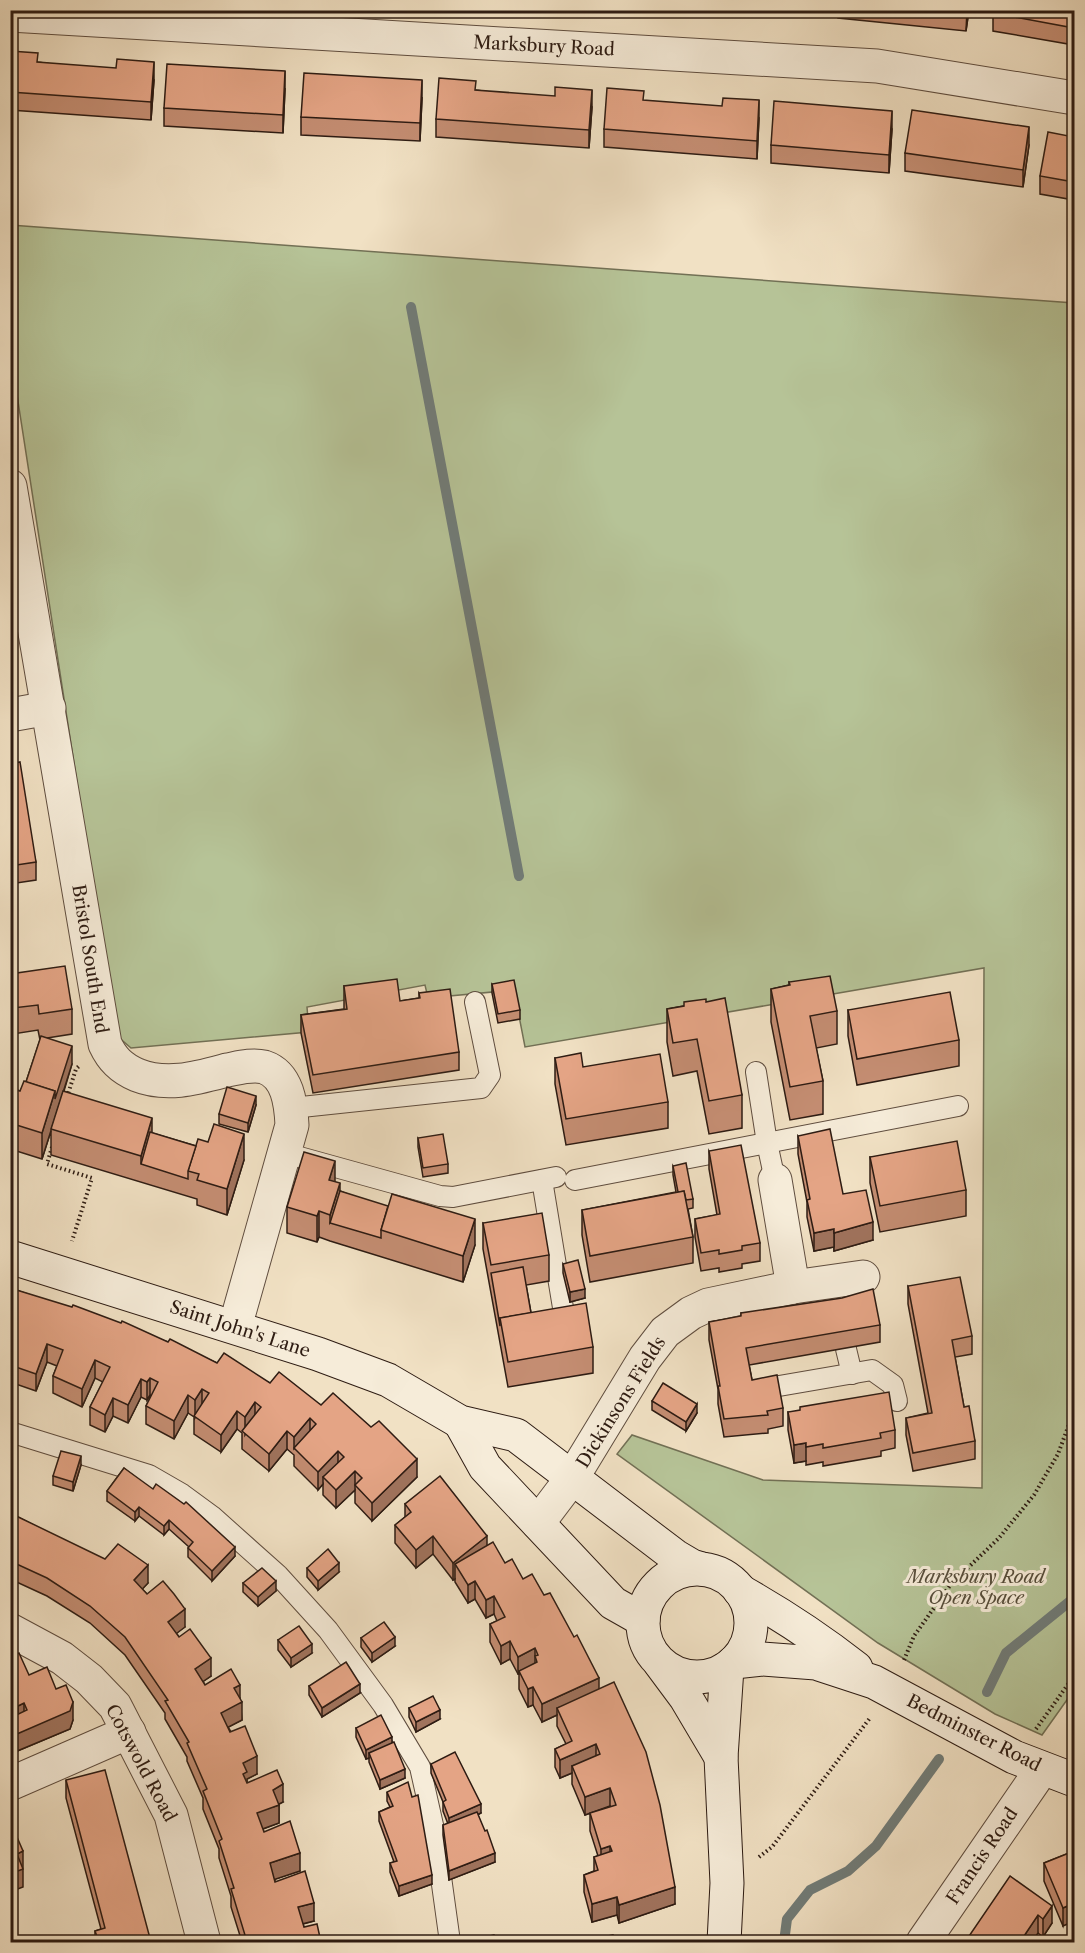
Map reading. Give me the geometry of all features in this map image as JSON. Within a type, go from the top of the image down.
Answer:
[{"type":"street","name":"Marksbury Road","points":[[10,15],[877,66],[1074,98]]},
{"type":"street","name":"Bristol South End","points":[[10,486],[105,1044],[111,1057],[125,1070],[148,1080],[170,1082],[244,1066],[264,1067],[278,1077],[288,1092],[292,1108],[292,1125],[235,1327]]},
{"type":"street","points":[[10,715],[49,708]]},
{"type":"street","points":[[775,1180],[793,1287]]},
{"type":"street","name":"Saint John's Lane","points":[[10,1257],[318,1354],[388,1380],[460,1422],[516,1435],[675,1556],[702,1569]]},
{"type":"street","name":"Dickinsons Fields","points":[[538,1523],[573,1478],[645,1358],[664,1332],[708,1305],[793,1287],[846,1287]]},
{"type":"street","points":[[460,1422],[485,1467],[613,1603],[643,1620]]},
{"type":"street","points":[[654,1655],[668,1669],[685,1676],[702,1677],[716,1674],[731,1665],[747,1644],[751,1624],[749,1606],[740,1591],[727,1578],[702,1569],[686,1570],[665,1579],[654,1590],[646,1605],[643,1620],[644,1636],[654,1655],[686,1698],[722,1757]]},
{"type":"street","name":"Bedminster Road","points":[[740,1591],[779,1613],[882,1686]]},
{"type":"street","name":"Cotswold Road","points":[[10,1630],[62,1658],[89,1679],[115,1706],[171,1815],[204,1942]]},
{"type":"street","name":"Bedminster Road","points":[[731,1665],[762,1659],[816,1663],[882,1686],[1028,1763],[1074,1780]]},
{"type":"street","points":[[724,1942],[727,1882],[722,1757],[731,1665]]},
{"type":"street","points":[[10,1785],[129,1732]]},
{"type":"street","name":"Francis Road","points":[[923,1942],[1028,1763]]},
{"type":"lane","points":[[292,1108],[481,1088],[490,1075],[475,1002]]},
{"type":"lane","points":[[756,1072],[775,1180]]},
{"type":"lane","points":[[285,1153],[440,1196],[453,1197],[767,1143],[958,1106]]},
{"type":"lane","points":[[558,1179],[566,1326]]},
{"type":"lane","points":[[846,1349],[852,1374]]},
{"type":"lane","points":[[779,1386],[872,1370],[893,1384],[897,1401]]},
{"type":"lane","points":[[10,1432],[150,1475],[182,1494],[212,1516],[278,1575],[328,1630],[383,1705],[420,1767],[435,1834],[450,1942]]},
{"type":"path","points":[[66,1100],[76,1069],[105,1044]]},
{"type":"path","points":[[53,1143],[47,1164],[92,1178],[62,1273]]},
{"type":"path","points":[[727,1882],[772,1847],[951,1584],[999,1538],[1034,1495],[1058,1454],[1074,1411]]},
{"type":"path","points":[[1028,1763],[1044,1720],[1074,1676]]},
{"type":"green space","name":"Marksbury Road Open Space","points":[[10,225],[1074,303],[1074,1690],[1042,1735],[995,1714],[878,1643],[617,1454],[632,1435],[763,1480],[982,1488],[984,968],[525,1047],[514,990],[428,998],[425,985],[307,1007],[309,1032],[131,1048],[116,1035],[11,356]]},
{"type":"building","points":[[941,10],[967,10],[966,13]]},
{"type":"building","points":[[993,10],[1074,10],[1074,28],[993,13]]},
{"type":"building","points":[[10,51],[38,53],[37,62],[116,68],[117,59],[154,62],[151,102],[10,92]]},
{"type":"building","points":[[167,64],[285,71],[283,115],[164,108]]},
{"type":"building","points":[[304,73],[422,80],[420,123],[301,117]]},
{"type":"building","points":[[439,78],[476,81],[475,90],[555,96],[555,87],[592,90],[589,130],[436,119]]},
{"type":"building","points":[[607,88],[644,91],[643,100],[722,106],[723,98],[759,100],[757,141],[604,129]]},
{"type":"building","points":[[774,101],[892,111],[889,155],[771,145]]},
{"type":"building","points":[[912,110],[1029,127],[1023,170],[905,153]]},
{"type":"building","points":[[1048,132],[1074,137],[1074,182],[1040,176]]},
{"type":"building","points":[[20,762],[36,862],[10,866],[10,764]]},
{"type":"building","points":[[65,966],[72,1009],[39,1014],[38,1005],[13,1008],[10,974]]},
{"type":"building","points":[[830,976],[837,1011],[810,1016],[823,1081],[790,1087],[771,989],[790,985],[789,982]]},
{"type":"building","points":[[397,979],[400,1001],[420,998],[419,993],[450,989],[459,1052],[313,1075],[301,1015],[347,1009],[344,986]]},
{"type":"building","points":[[514,980],[520,1010],[498,1014],[492,984]]},
{"type":"building","points":[[950,992],[959,1040],[857,1059],[848,1010]]},
{"type":"building","points":[[725,998],[742,1095],[709,1101],[697,1039],[673,1043],[667,1009],[684,1006],[684,1002],[706,999],[706,1002]]},
{"type":"building","points":[[41,1036],[72,1046],[55,1099],[55,1091],[26,1082]]},
{"type":"building","points":[[581,1053],[583,1067],[660,1054],[668,1102],[566,1119],[555,1058]]},
{"type":"building","points":[[24,1081],[55,1091],[42,1133],[10,1123],[10,1088],[20,1091]]},
{"type":"building","points":[[227,1087],[256,1096],[248,1123],[219,1114]]},
{"type":"building","points":[[63,1091],[152,1118],[141,1156],[51,1129]]},
{"type":"building","points":[[214,1124],[244,1134],[227,1189],[197,1180],[199,1174],[188,1171],[198,1139],[208,1142]]},
{"type":"building","points":[[830,1129],[843,1194],[866,1190],[873,1222],[834,1233],[834,1229],[814,1233],[798,1136]]},
{"type":"building","points":[[150,1132],[196,1146],[188,1171],[188,1179],[141,1164]]},
{"type":"building","points":[[443,1134],[448,1164],[423,1168],[418,1138]]},
{"type":"building","points":[[957,1141],[966,1190],[880,1206],[870,1157]]},
{"type":"building","points":[[741,1145],[760,1243],[742,1246],[742,1250],[719,1254],[719,1250],[701,1253],[695,1219],[720,1214],[709,1151]]},
{"type":"building","points":[[304,1152],[335,1161],[329,1180],[340,1183],[330,1215],[319,1211],[317,1216],[287,1207]]},
{"type":"building","points":[[686,1163],[693,1199],[686,1200],[684,1191],[678,1192],[673,1166]]},
{"type":"building","points":[[340,1191],[388,1206],[381,1238],[330,1223]]},
{"type":"building","points":[[684,1191],[693,1237],[590,1256],[582,1210]]},
{"type":"building","points":[[392,1194],[475,1219],[463,1256],[381,1230]]},
{"type":"building","points":[[542,1213],[549,1255],[491,1265],[483,1223]]},
{"type":"building","points":[[578,1260],[585,1289],[570,1292],[563,1264]]},
{"type":"building","points":[[523,1267],[531,1313],[500,1318],[500,1326],[491,1273]]},
{"type":"building","points":[[960,1277],[972,1336],[952,1340],[964,1407],[969,1406],[975,1441],[913,1453],[906,1418],[932,1413],[908,1286]]},
{"type":"building","points":[[10,1288],[72,1307],[73,1305],[121,1323],[122,1321],[168,1342],[170,1339],[217,1363],[224,1353],[270,1383],[279,1372],[321,1405],[333,1393],[371,1427],[379,1421],[417,1459],[372,1503],[355,1485],[362,1478],[355,1471],[336,1490],[323,1477],[344,1457],[338,1451],[318,1472],[294,1448],[316,1424],[310,1418],[294,1437],[287,1431],[269,1454],[242,1431],[261,1407],[255,1402],[245,1417],[237,1411],[221,1435],[194,1416],[209,1393],[202,1389],[195,1400],[188,1395],[174,1421],[146,1406],[158,1382],[150,1378],[147,1382],[141,1379],[128,1405],[113,1398],[105,1415],[90,1407],[110,1367],[95,1360],[82,1389],[53,1376],[63,1350],[47,1344],[36,1374],[10,1365],[10,1347],[15,1336],[10,1334]]},
{"type":"building","points":[[873,1289],[880,1325],[746,1348],[752,1380],[777,1375],[783,1408],[767,1411],[768,1415],[724,1419],[709,1322],[741,1316],[741,1313],[842,1298]]},
{"type":"building","points":[[586,1303],[593,1347],[508,1362],[500,1318]]},
{"type":"building","points":[[663,1383],[697,1404],[686,1422],[652,1401]]},
{"type":"building","points":[[889,1392],[895,1430],[880,1433],[881,1438],[823,1448],[823,1444],[806,1447],[806,1443],[794,1445],[788,1412],[800,1410],[800,1407]]},
{"type":"building","points":[[61,1451],[81,1456],[73,1482],[53,1476]]},
{"type":"building","points":[[124,1468],[153,1489],[156,1484],[184,1504],[186,1502],[235,1547],[212,1571],[188,1548],[193,1542],[169,1520],[164,1526],[139,1507],[135,1512],[107,1491]]},
{"type":"building","points":[[440,1476],[487,1536],[453,1563],[433,1536],[416,1550],[395,1525],[411,1512],[405,1504]]},
{"type":"building","points":[[10,1513],[105,1559],[118,1544],[148,1565],[134,1580],[147,1594],[163,1581],[185,1609],[168,1622],[179,1637],[190,1629],[211,1658],[195,1669],[205,1685],[231,1669],[240,1685],[234,1688],[242,1702],[221,1713],[230,1732],[245,1726],[257,1756],[243,1763],[247,1772],[243,1774],[247,1783],[277,1770],[283,1784],[273,1790],[279,1805],[257,1813],[264,1832],[290,1821],[300,1853],[270,1863],[275,1882],[305,1871],[314,1903],[298,1907],[304,1927],[317,1924],[321,1942],[244,1942],[243,1936],[245,1935],[231,1889],[234,1888],[219,1841],[222,1839],[203,1791],[207,1789],[187,1743],[189,1742],[165,1701],[168,1700],[125,1637],[90,1606],[47,1578],[10,1561]]},
{"type":"building","points":[[493,1542],[505,1563],[512,1559],[523,1579],[532,1574],[544,1595],[550,1593],[574,1637],[577,1635],[599,1678],[542,1704],[533,1687],[528,1689],[519,1671],[537,1662],[535,1656],[538,1655],[535,1648],[518,1657],[510,1641],[501,1646],[490,1624],[505,1617],[494,1596],[486,1600],[475,1581],[468,1585],[455,1564]]},
{"type":"building","points":[[328,1549],[339,1563],[318,1581],[307,1568]]},
{"type":"building","points":[[262,1568],[276,1581],[258,1597],[243,1583]]},
{"type":"building","points":[[384,1622],[395,1637],[372,1653],[361,1638]]},
{"type":"building","points":[[299,1626],[312,1644],[291,1658],[278,1640]]},
{"type":"building","points":[[19,1653],[29,1675],[47,1667],[56,1689],[66,1685],[73,1702],[70,1711],[10,1737],[10,1718],[27,1710],[24,1703],[18,1706],[14,1699],[10,1700],[10,1657]]},
{"type":"building","points":[[346,1662],[360,1684],[322,1708],[309,1686]]},
{"type":"building","points":[[614,1682],[646,1752],[660,1805],[675,1887],[619,1905],[617,1897],[592,1904],[584,1875],[598,1870],[594,1857],[612,1851],[610,1846],[601,1849],[590,1813],[616,1805],[610,1788],[585,1797],[572,1766],[600,1754],[596,1744],[560,1760],[555,1749],[572,1741],[557,1708]]},
{"type":"building","points":[[433,1696],[440,1710],[416,1722],[409,1708]]},
{"type":"building","points":[[381,1715],[392,1737],[366,1750],[356,1728]]},
{"type":"building","points":[[394,1742],[405,1769],[380,1780],[369,1753]]},
{"type":"building","points":[[455,1752],[481,1804],[449,1818],[443,1802],[446,1800],[431,1764]]},
{"type":"building","points":[[105,1770],[151,1942],[99,1942],[95,1931],[105,1928],[66,1780]]},
{"type":"building","points":[[408,1782],[412,1797],[418,1795],[432,1875],[399,1886],[390,1863],[397,1861],[379,1812],[393,1806],[387,1792]]},
{"type":"building","points":[[477,1812],[485,1831],[487,1830],[495,1853],[449,1871],[443,1825]]},
{"type":"building","points":[[10,1821],[23,1851],[17,1854],[23,1869],[10,1874]]},
{"type":"building","points":[[1074,1851],[1074,1903],[1063,1908],[1044,1863]]},
{"type":"building","points":[[1010,1876],[1052,1906],[1043,1919],[1038,1915],[1020,1942],[965,1942]]},
{"type":"building","points":[[494,1935],[497,1942],[468,1942]]},
{"type":"building","points":[[613,1935],[615,1942],[580,1942]]},
{"type":"waterway","points":[[411,307],[519,876]]},
{"type":"waterway","points":[[987,1692],[1006,1653],[1074,1598]]},
{"type":"waterway","points":[[784,1942],[787,1919],[810,1890],[848,1871],[876,1846],[939,1759]]}]
